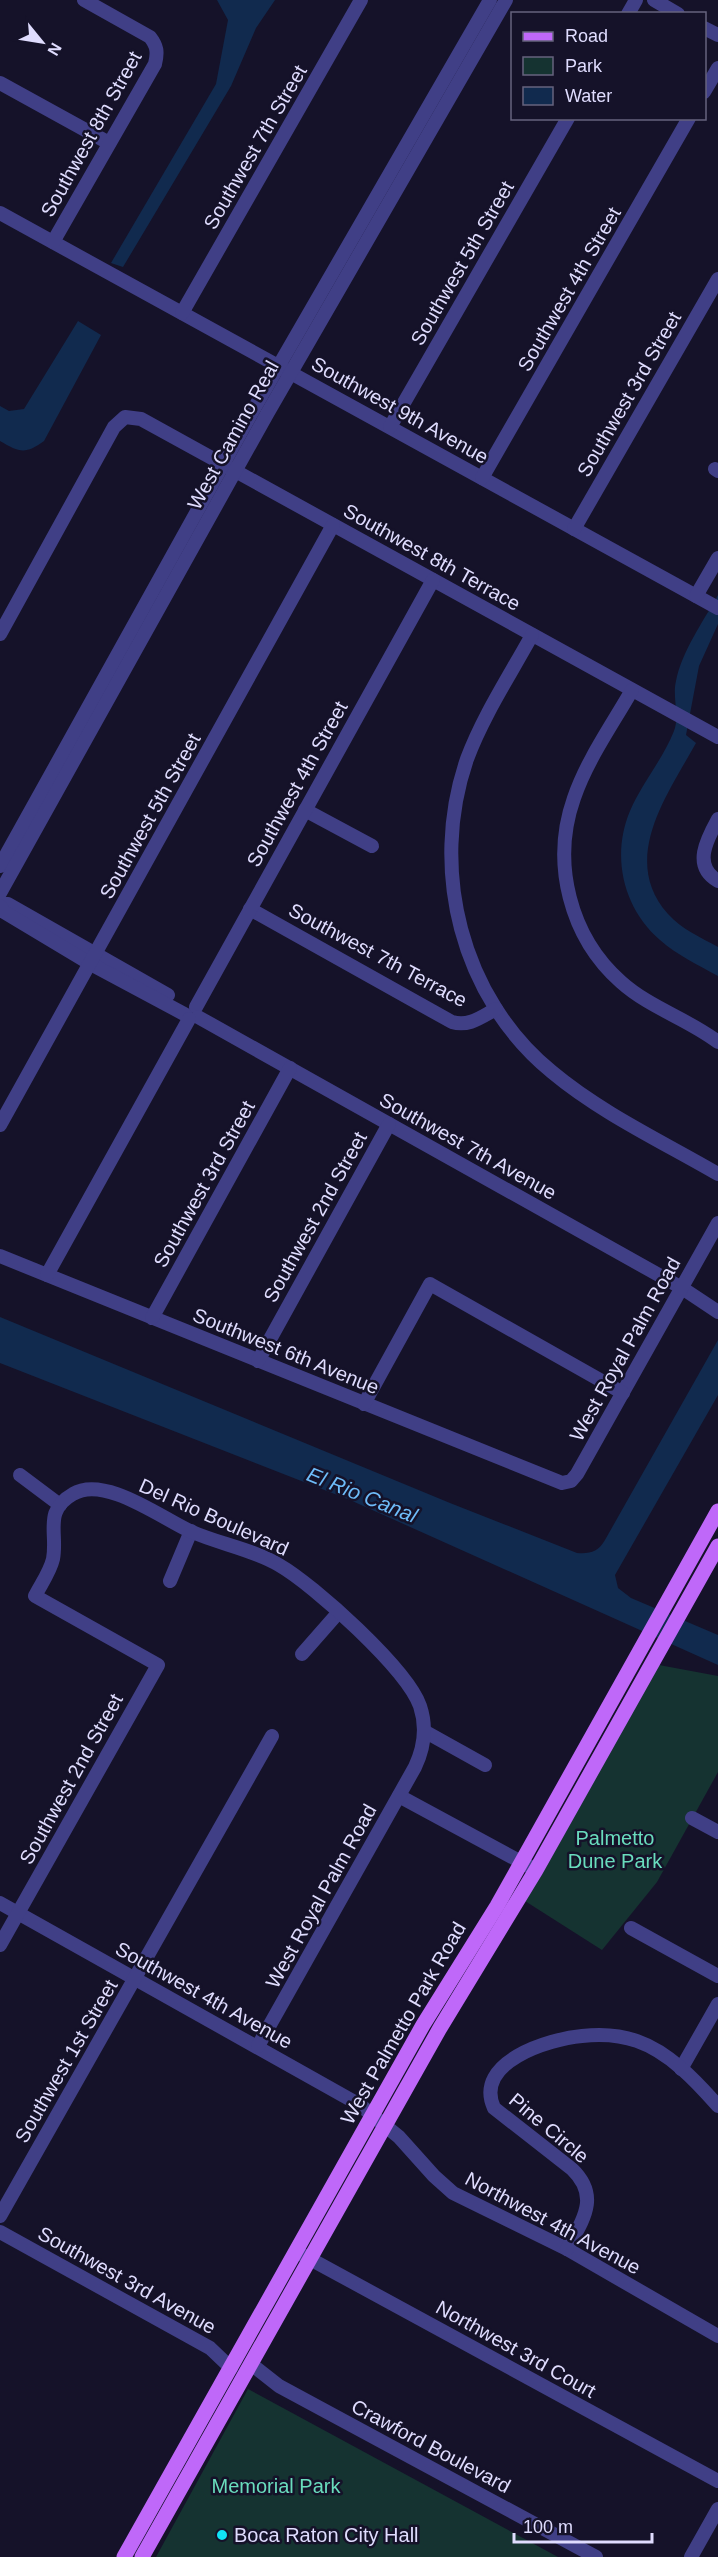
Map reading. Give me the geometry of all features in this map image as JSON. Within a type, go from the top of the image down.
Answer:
[{"type":"main road","name":"West Palmetto Park Road","points":[[124,2557],[423,2025],[521,1863],[718,1511]]},
{"type":"main road","name":"West Palmetto Park Road","points":[[142,2557],[456,2001],[536,1870],[718,1546]]},
{"type":"main road","points":[[251,2364],[249,2354],[254,2326]]},
{"type":"main road","points":[[231,2368],[234,2377],[231,2399]]},
{"type":"street","name":"Southwest 8th Street","points":[[53,242],[155,64],[158,54],[156,44],[150,36],[84,0]]},
{"type":"street","name":"Southwest 7th Street","points":[[182,312],[361,0]]},
{"type":"street","name":"West Camino Real","points":[[411,151],[490,0]]},
{"type":"street","name":"West Camino Real","points":[[0,893],[115,673],[285,369],[411,151],[506,0]]},
{"type":"street","points":[[654,0],[675,12]]},
{"type":"street","points":[[706,90],[718,68]]},
{"type":"street","points":[[0,83],[110,143]]},
{"type":"street","name":"Southwest 5th Street","points":[[390,427],[567,120]]},
{"type":"street","name":"Southwest 4th Street","points":[[482,478],[688,120]]},
{"type":"street","name":"Southwest 9th Avenue","points":[[0,213],[715,606]]},
{"type":"street","name":"Southwest 3rd Street","points":[[574,529],[718,279]]},
{"type":"street","name":"Southwest 8th Terrace","points":[[0,634],[114,427],[125,417],[141,419],[718,737]]},
{"type":"street","name":"Southwest 5th Street","points":[[0,1125],[333,525]]},
{"type":"street","points":[[696,596],[718,558]]},
{"type":"street","name":"Southwest 4th Street","points":[[47,1275],[433,580]]},
{"type":"street","points":[[532,635],[474,742],[459,786],[452,831],[451,868],[459,923],[474,967],[496,1009],[529,1051],[564,1082],[718,1174]]},
{"type":"street","name":"West Camino Real","points":[[0,866],[115,673]]},
{"type":"street","points":[[632,690],[581,781],[568,817],[564,855],[570,902],[595,953],[621,982],[644,999],[718,1042]]},
{"type":"street","points":[[305,810],[372,846]]},
{"type":"street","points":[[718,819],[706,840],[703,860],[706,870],[718,881]]},
{"type":"street","name":"Southwest 7th Avenue","points":[[0,905],[4,912],[291,1068],[682,1288],[718,1312]]},
{"type":"street","name":"Southwest 7th Terrace","points":[[250,909],[452,1022],[471,1023],[496,1009]]},
{"type":"street","name":"Southwest 3rd Street","points":[[152,1318],[291,1068]]},
{"type":"street","name":"Southwest 2nd Street","points":[[258,1361],[389,1124]]},
{"type":"street","name":"West Royal Palm Road","points":[[558,1482],[571,1480],[578,1474],[718,1223]]},
{"type":"street","name":"Southwest 6th Avenue","points":[[0,1256],[558,1482]]},
{"type":"street","points":[[364,1404],[430,1284],[623,1393]]},
{"type":"street","points":[[20,1475],[60,1505]]},
{"type":"street","name":"Del Rio Boulevard","points":[[60,1505],[75,1492],[102,1488],[191,1531],[265,1558],[280,1566],[338,1613],[374,1646],[410,1686],[422,1712],[424,1731],[419,1759],[399,1796]]},
{"type":"street","name":"Southwest 2nd Street","points":[[0,1945],[158,1665],[35,1596],[52,1561],[53,1522],[60,1505]]},
{"type":"street","points":[[170,1581],[191,1531]]},
{"type":"street","points":[[302,1654],[338,1613]]},
{"type":"street","points":[[424,1731],[485,1764]]},
{"type":"street","name":"Southwest 1st Street","points":[[0,2216],[273,1737]]},
{"type":"street","points":[[399,1796],[536,1870]]},
{"type":"street","name":"West Royal Palm Road","points":[[258,2046],[399,1796]]},
{"type":"street","points":[[692,1818],[718,1832]]},
{"type":"street","name":"Southwest 4th Avenue","points":[[0,1904],[258,2046],[360,2105],[386,2125]]},
{"type":"street","points":[[631,1928],[718,1976]]},
{"type":"street","points":[[681,2069],[718,2004]]},
{"type":"street","name":"Pine Circle","points":[[567,2249],[586,2210],[587,2192],[579,2176],[572,2169],[494,2108],[489,2099],[492,2080],[504,2066],[527,2051],[561,2039],[589,2035],[626,2038],[661,2053],[681,2069],[718,2106]]},
{"type":"street","name":"Northwest 4th Avenue","points":[[386,2125],[453,2193],[567,2249],[718,2336]]},
{"type":"street","name":"Southwest 3rd Avenue","points":[[0,2232],[210,2348],[231,2368]]},
{"type":"street","name":"Northwest 3rd Court","points":[[296,2251],[718,2481]]},
{"type":"street","name":"Crawford Boulevard","points":[[251,2364],[279,2386],[596,2557]]},
{"type":"street","points":[[691,2557],[718,2509]]},
{"type":"green space","name":"Palmetto Dune Park","points":[[659,1665],[718,1676],[718,1772],[657,1882],[602,1950],[525,1901]]},
{"type":"green space","name":"Memorial Park","points":[[248,2389],[558,2557],[156,2557]]},
{"type":"water","points":[[217,0],[275,0],[256,28],[231,86],[123,267],[111,263],[216,84],[228,20]]},
{"type":"water","points":[[78,321],[101,335],[44,441],[27,450],[12,448],[0,441],[0,406],[9,411],[24,409]]},
{"type":"water","points":[[718,595],[718,624],[699,666],[686,735],[696,743],[662,805],[653,827],[648,849],[648,871],[654,893],[668,914],[685,929],[718,947],[718,976],[673,950],[647,927],[629,897],[621,863],[621,846],[630,811],[676,725],[675,687],[683,659]]},
{"type":"water","name":"El Rio Canal","points":[[0,1317],[577,1553],[596,1550],[605,1540],[718,1340],[718,1395],[615,1575],[618,1588],[631,1598],[718,1635],[718,1665],[350,1500],[0,1363]]},
{"type":"place","name":"Boca Raton City Hall","points":[[222,2535]]}]
